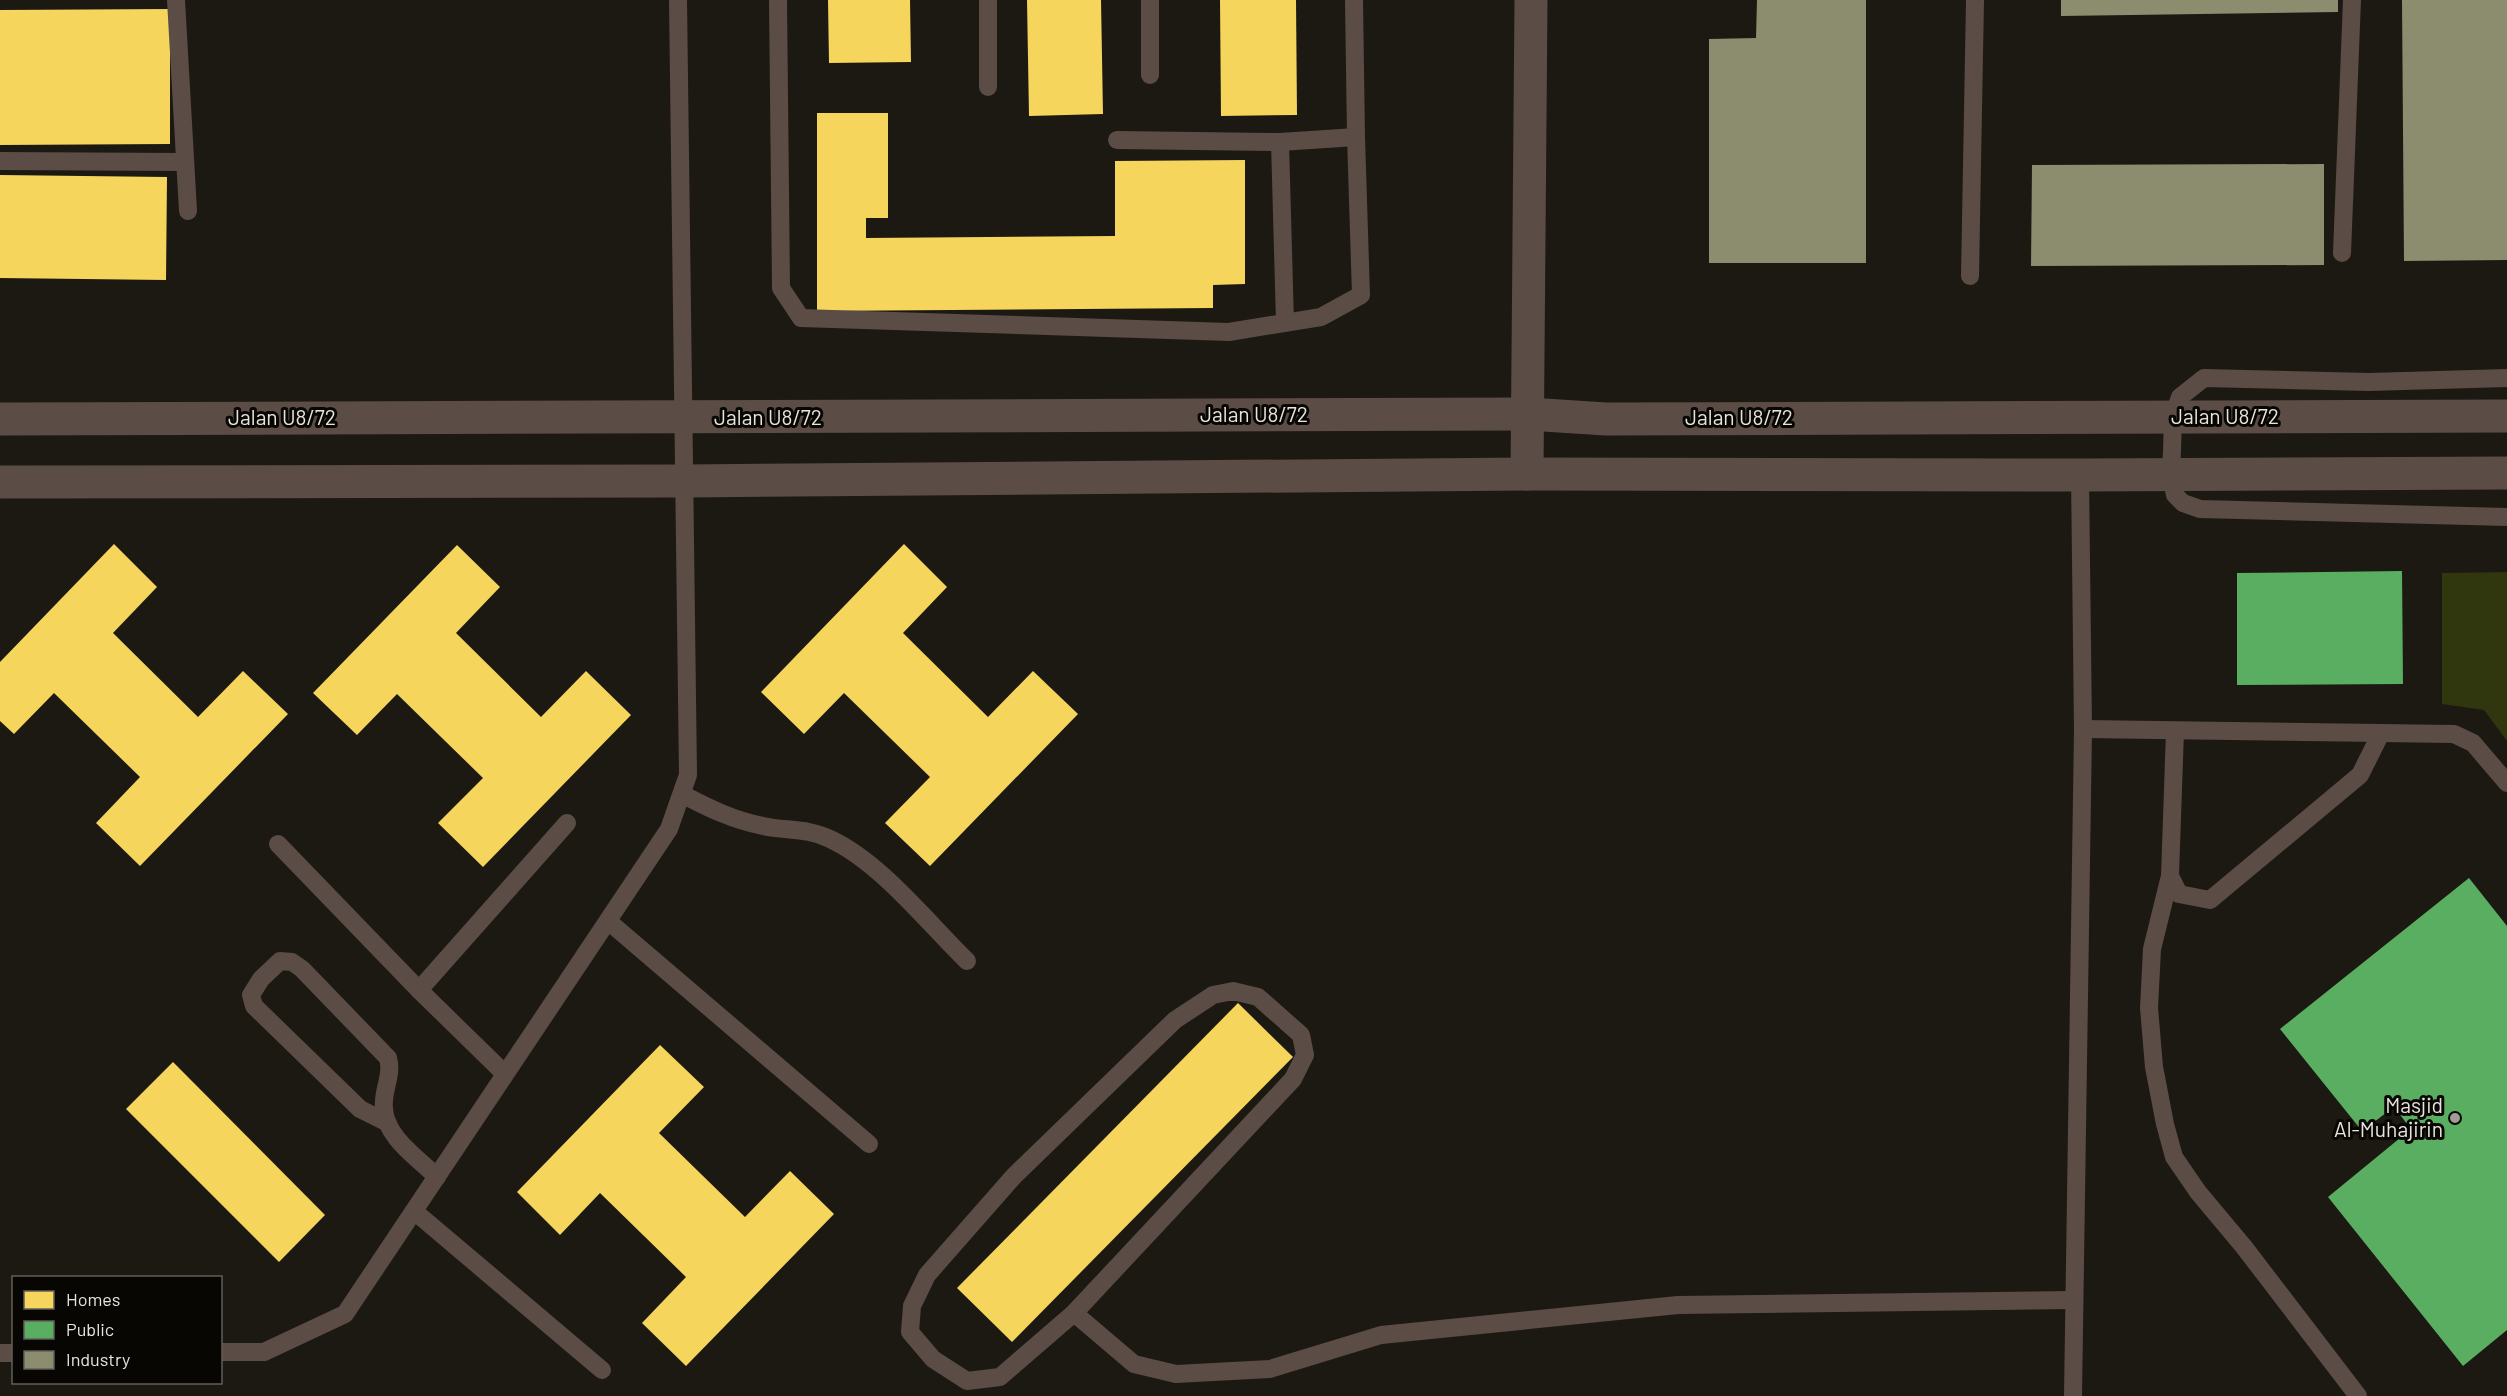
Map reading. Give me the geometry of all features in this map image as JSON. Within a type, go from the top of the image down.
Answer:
[{"type":"street","points":[[1527,474],[1531,0]]},
{"type":"street","name":"Jalan U8/72","points":[[0,418],[1528,414],[1606,419],[2507,416]]},
{"type":"street","points":[[0,482],[685,481],[1527,474],[2507,473]]},
{"type":"lane","points":[[176,0],[188,211]]},
{"type":"lane","points":[[222,1352],[264,1352],[345,1314],[669,829],[682,794],[688,776],[678,0]]},
{"type":"lane","points":[[778,0],[781,288],[801,318],[1229,332],[1321,317],[1361,296],[1354,0]]},
{"type":"lane","points":[[988,0],[988,87]]},
{"type":"lane","points":[[1150,0],[1150,75]]},
{"type":"lane","points":[[1970,276],[1975,0]]},
{"type":"lane","points":[[2342,253],[2352,0]]},
{"type":"lane","points":[[1117,140],[1280,142],[1356,137]]},
{"type":"lane","points":[[1280,142],[1285,323]]},
{"type":"lane","points":[[0,161],[184,162]]},
{"type":"lane","points":[[2507,378],[2369,382],[2204,378],[2180,397],[2173,417],[2171,474],[2175,495],[2183,503],[2200,509],[2507,517]]},
{"type":"lane","points":[[2073,1396],[2083,729],[2080,475]]},
{"type":"lane","points":[[2083,729],[2454,734],[2473,743],[2507,783]]},
{"type":"lane","points":[[2175,731],[2170,876],[2152,949],[2149,1008],[2154,1067],[2174,1157],[2198,1192],[2244,1247],[2358,1396]]},
{"type":"lane","points":[[2170,876],[2179,894],[2210,900],[2360,774],[2381,733]]},
{"type":"lane","points":[[682,794],[721,815],[765,826],[797,828],[830,838],[873,866],[966,961]]},
{"type":"lane","points":[[420,990],[567,824]]},
{"type":"lane","points":[[278,844],[505,1074]]},
{"type":"lane","points":[[608,921],[869,1144]]},
{"type":"lane","points":[[388,1123],[360,1109],[254,1006],[251,995],[261,979],[280,961],[292,962],[302,969],[388,1058],[391,1069],[384,1108],[388,1123],[397,1138],[437,1177]]},
{"type":"lane","points":[[1233,991],[1258,997],[1301,1035],[1305,1055],[1293,1079],[1074,1313],[1000,1377],[967,1381],[933,1359],[910,1332],[912,1306],[927,1275],[1014,1176],[1132,1061],[1175,1020],[1213,995],[1233,991]]},
{"type":"lane","points":[[414,1211],[603,1370]]},
{"type":"lane","points":[[1074,1313],[1134,1365],[1176,1374],[1270,1369],[1381,1335],[1678,1305],[2074,1300]]},
{"type":"green space","points":[[2507,572],[2507,741],[2484,710],[2442,704],[2442,573]]},
{"type":"building: Homes","points":[[828,0],[910,0],[911,62],[829,63]]},
{"type":"building: Homes","points":[[1027,0],[1101,0],[1103,114],[1029,116]]},
{"type":"building: Homes","points":[[1220,0],[1296,0],[1297,115],[1221,116]]},
{"type":"building: Homes","points":[[170,9],[170,144],[0,145],[0,10]]},
{"type":"building: Homes","points":[[817,113],[888,113],[888,218],[866,218],[866,238],[1115,236],[1115,161],[1245,160],[1245,284],[1213,285],[1213,308],[817,311]]},
{"type":"building: Homes","points":[[0,175],[167,177],[166,280],[0,278]]},
{"type":"building: Homes","points":[[114,544],[157,587],[113,633],[198,717],[243,671],[288,714],[140,866],[96,823],[140,777],[54,693],[14,734],[0,721],[0,662]]},
{"type":"building: Homes","points":[[904,544],[947,587],[903,633],[988,717],[1033,671],[1078,714],[930,866],[885,823],[930,777],[844,693],[804,734],[761,692]]},
{"type":"building: Homes","points":[[457,545],[500,587],[456,633],[541,717],[586,671],[631,715],[483,867],[438,823],[483,778],[397,694],[357,735],[313,693]]},
{"type":"building: Homes","points":[[1238,1003],[1293,1057],[1012,1342],[957,1288]]},
{"type":"building: Homes","points":[[660,1045],[704,1087],[659,1133],[745,1217],[790,1171],[834,1214],[686,1366],[642,1323],[686,1277],[600,1193],[560,1235],[517,1192]]},
{"type":"building: Homes","points":[[173,1062],[325,1215],[279,1262],[126,1109]]},
{"type":"building: Public","points":[[2402,571],[2403,684],[2237,685],[2237,573]]},
{"type":"building: Public","name":"Masjid Al-Muhajirin","points":[[2469,878],[2507,926],[2507,1330],[2463,1366],[2328,1197],[2411,1129],[2394,1107],[2362,1131],[2280,1029]]},
{"type":"building: Industry","points":[[1757,0],[1866,0],[1866,263],[1709,263],[1709,39],[1756,38]]},
{"type":"building: Industry","points":[[2061,0],[2338,0],[2338,12],[2061,16]]},
{"type":"building: Industry","points":[[2402,0],[2507,0],[2507,260],[2404,261]]},
{"type":"building: Industry","points":[[2324,164],[2324,265],[2031,266],[2032,165]]},
{"type":"place","name":"Masjid Al-Muhajirin","points":[[2455,1118]]}]
